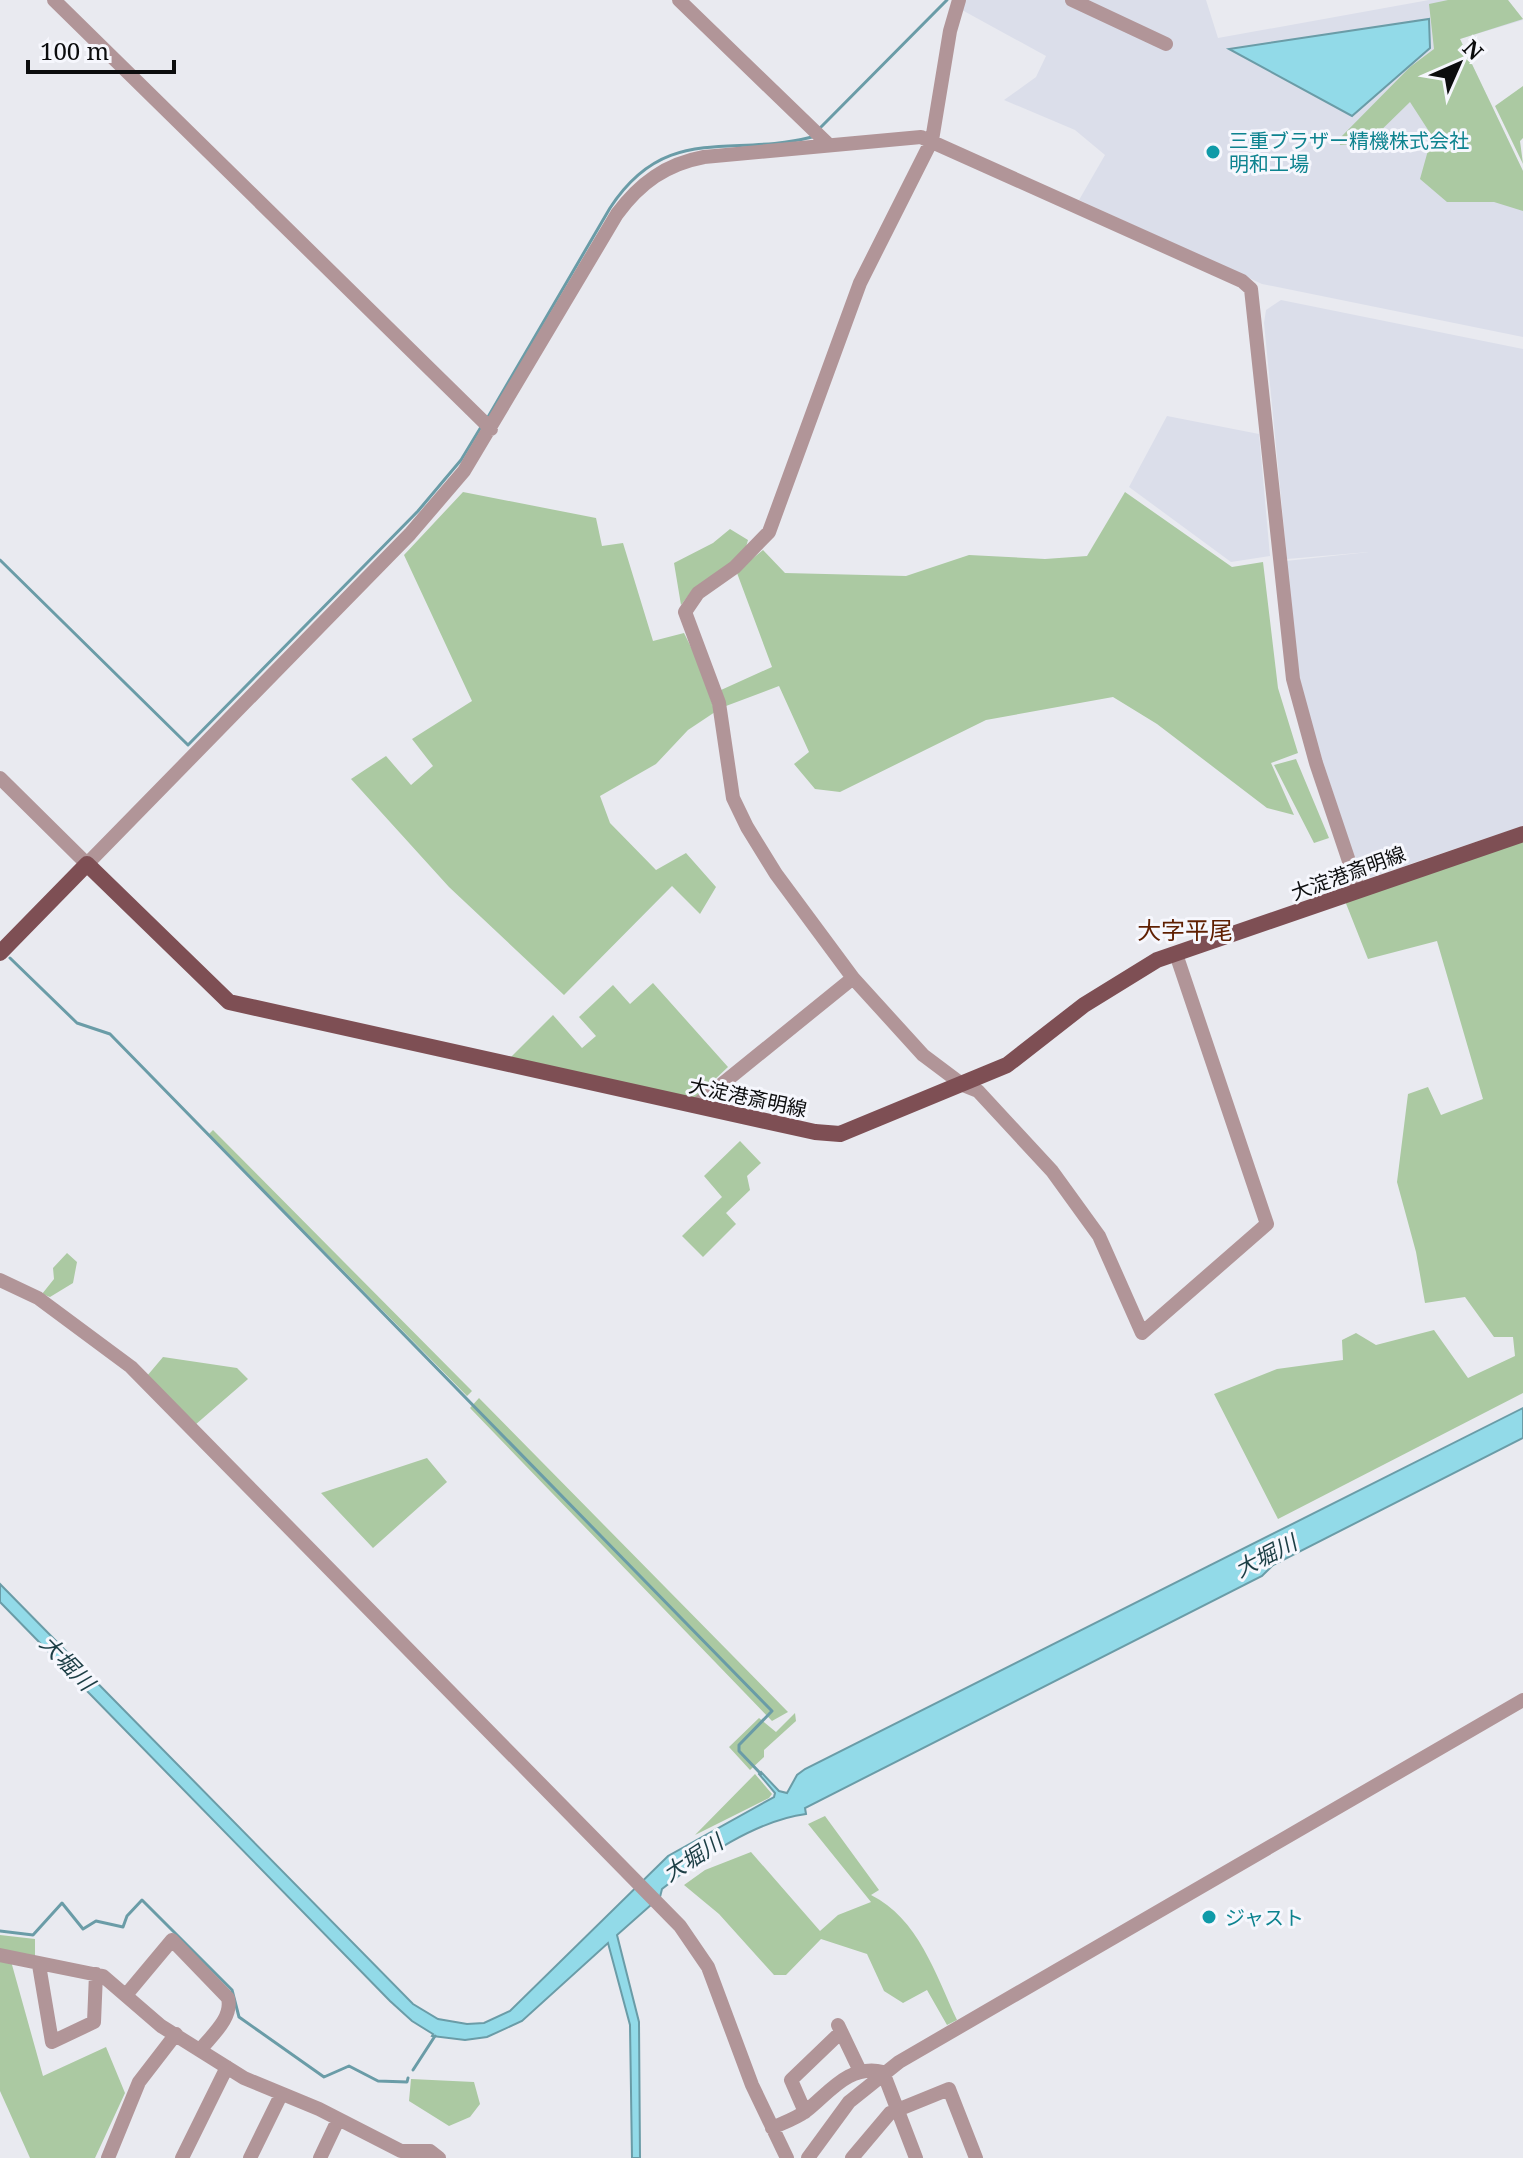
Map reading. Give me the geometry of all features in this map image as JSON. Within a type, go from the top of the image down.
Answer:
[{"type":"main road","name":"大淀港斎明線","points":[[87,864],[229,1002],[815,1132],[840,1134],[1007,1065],[1084,1005],[1157,960],[1358,888],[1523,834]]},
{"type":"main road","points":[[0,953],[87,864]]},
{"type":"street","points":[[54,0],[487,424]]},
{"type":"street","points":[[679,0],[820,137]]},
{"type":"street","points":[[959,0],[950,31],[932,140],[860,283],[769,532],[735,567],[698,593],[685,612],[719,703],[733,798],[776,874],[853,978],[923,1055],[963,1085],[978,1091],[1052,1171],[1099,1236],[1142,1333],[1267,1224],[1176,954]]},
{"type":"street","points":[[1072,0],[1166,44]]},
{"type":"street","points":[[0,778],[87,864],[410,534],[464,471],[487,424],[591,245],[647,180],[675,165],[704,157],[820,137],[916,137],[932,140],[1242,281],[1251,289],[1293,679],[1316,763],[1358,888]]},
{"type":"street","points":[[695,1106],[853,978]]},
{"type":"street","points":[[0,1280],[38,1298],[131,1367],[680,1926],[708,1967],[787,2158]]},
{"type":"street","points":[[812,2157],[840,2113],[883,2072],[1523,1700]]},
{"type":"street","points":[[126,1995],[172,1940],[228,1998],[230,2006],[227,2016],[200,2050]]},
{"type":"street","points":[[0,1955],[96,1974],[109,1980],[161,2026],[227,2067],[338,2120],[399,2154],[430,2151],[439,2158]]},
{"type":"street","points":[[39,1965],[52,2042],[94,2022],[96,1974]]},
{"type":"street","points":[[805,2112],[791,2080],[840,2028],[860,2071]]},
{"type":"street","points":[[108,2158],[139,2082],[176,2034]]},
{"type":"street","points":[[182,2158],[227,2067]]},
{"type":"street","points":[[772,2128],[805,2112],[831,2086],[860,2071],[883,2072]]},
{"type":"street","points":[[883,2072],[916,2158]]},
{"type":"street","points":[[852,2158],[890,2113],[949,2089],[976,2158]]},
{"type":"street","points":[[250,2158],[281,2095]]},
{"type":"street","points":[[320,2158],[338,2120]]},
{"type":"shaded area","points":[[966,0],[1206,0],[1218,38],[1429,0],[1508,0],[1523,20],[1460,39],[1523,171],[1523,337],[1262,284],[1079,200],[1105,155],[1075,130],[1004,100],[1036,77],[1046,56],[962,10]]},
{"type":"shaded area","points":[[1281,300],[1523,349],[1523,826],[1368,878],[1359,874],[1310,721],[1295,660],[1286,561],[1369,552],[1287,559],[1264,323],[1266,310]]},
{"type":"shaded area","points":[[1167,416],[1259,434],[1270,556],[1231,562],[1129,487]]},
{"type":"green space","points":[[1448,0],[1508,0],[1523,19],[1460,39],[1523,171],[1523,211],[1494,202],[1447,202],[1420,179],[1432,136],[1410,102],[1368,143],[1340,145],[1339,139],[1410,67],[1434,49],[1429,4]]},
{"type":"green space","points":[[1523,86],[1523,138],[1520,141],[1523,164],[1495,106]]},
{"type":"green space","points":[[463,492],[596,518],[602,546],[623,543],[653,641],[684,633],[698,661],[715,712],[688,730],[656,764],[600,796],[610,823],[656,870],[686,853],[716,887],[700,914],[672,886],[564,995],[449,887],[351,779],[386,756],[411,785],[433,766],[412,739],[472,701],[404,555]]},
{"type":"green space","points":[[1125,492],[1232,567],[1263,562],[1278,688],[1298,753],[1271,763],[1294,815],[1267,808],[1157,724],[1113,697],[986,720],[840,792],[815,789],[794,764],[809,752],[779,686],[726,706],[721,690],[772,667],[737,573],[694,588],[681,605],[674,563],[713,543],[730,529],[748,540],[744,554],[752,559],[763,550],[785,573],[906,576],[969,555],[1045,559],[1087,556]]},
{"type":"green space","points":[[1296,759],[1329,838],[1314,843],[1274,765]]},
{"type":"green space","points":[[1523,841],[1523,1393],[1278,1519],[1214,1394],[1277,1369],[1343,1360],[1342,1340],[1356,1333],[1376,1345],[1434,1330],[1468,1378],[1515,1356],[1513,1337],[1494,1337],[1465,1297],[1425,1303],[1416,1252],[1397,1182],[1408,1094],[1428,1087],[1441,1115],[1483,1099],[1437,941],[1368,959],[1345,901]]},
{"type":"green space","points":[[653,983],[728,1067],[693,1100],[508,1060],[553,1015],[582,1048],[596,1036],[579,1017],[613,985],[630,1004]]},
{"type":"green space","points":[[213,1130],[472,1391],[467,1396],[209,1134]]},
{"type":"green space","points":[[740,1141],[761,1163],[747,1176],[750,1190],[726,1213],[736,1224],[703,1257],[682,1236],[722,1197],[704,1176]]},
{"type":"green space","points":[[67,1253],[77,1262],[73,1283],[50,1297],[42,1294],[54,1279],[53,1268]]},
{"type":"green space","points":[[163,1357],[237,1368],[248,1379],[195,1425],[147,1376]]},
{"type":"green space","points":[[479,1398],[788,1712],[772,1721],[470,1408]]},
{"type":"green space","points":[[427,1458],[447,1482],[373,1548],[321,1493]]},
{"type":"green space","points":[[795,1713],[796,1721],[764,1750],[764,1757],[750,1770],[729,1747],[759,1718],[776,1732]]},
{"type":"green space","points":[[755,1774],[772,1794],[769,1798],[695,1835]]},
{"type":"green space","points":[[825,1816],[879,1890],[871,1895],[901,1918],[924,1949],[957,2020],[947,2025],[927,1990],[903,2003],[884,1991],[867,1954],[821,1939],[786,1975],[774,1975],[719,1914],[684,1885],[705,1870],[751,1852],[820,1931],[838,1915],[871,1902],[808,1824]]},
{"type":"green space","points":[[0,1935],[35,1939],[35,1957],[9,1954],[43,2076],[106,2047],[125,2093],[95,2158],[30,2158],[0,2091]]},
{"type":"green space","points":[[411,2079],[474,2082],[480,2104],[470,2117],[449,2126],[409,2101]]},
{"type":"water","points":[[1429,19],[1430,48],[1352,116],[1229,49]]},
{"type":"water","name":"大堀川","points":[[1523,1408],[1523,1438],[1273,1565],[1262,1576],[805,1808],[806,1814],[749,1832],[694,1865],[662,1889],[660,1897],[617,1935],[639,2022],[640,2158],[632,2158],[630,2025],[608,1943],[522,2021],[487,2037],[465,2040],[432,2036],[390,2001],[0,1602],[0,1584],[413,2004],[438,2019],[467,2024],[484,2023],[510,2011],[668,1856],[774,1797],[775,1793],[759,1774],[761,1772],[779,1791],[787,1793],[797,1775],[805,1769]]},
{"type":"waterway","points":[[820,128],[947,0]]},
{"type":"waterway","points":[[488,417],[610,208],[631,181],[654,164],[677,153],[701,148],[782,143],[812,137]]},
{"type":"waterway","points":[[0,560],[188,745],[418,511],[461,460],[481,427]]},
{"type":"waterway","points":[[10,958],[77,1023],[110,1034],[772,1711],[739,1745],[739,1751],[761,1774]]},
{"type":"waterway","points":[[0,1931],[33,1935],[62,1903],[83,1929],[96,1921],[123,1927],[127,1916],[142,1900],[232,1990],[239,2017],[324,2077],[349,2066],[378,2081],[407,2082],[408,2078]]},
{"type":"waterway","points":[[413,2070],[435,2036]]},
{"type":"place","name":"三重ブラザー精機株式会社 明和工場","points":[[1213,152]]},
{"type":"place","name":"ジャスト","points":[[1209,1917]]},
{"type":"district","name":"大字平尾","points":[[1185,929]]}]
